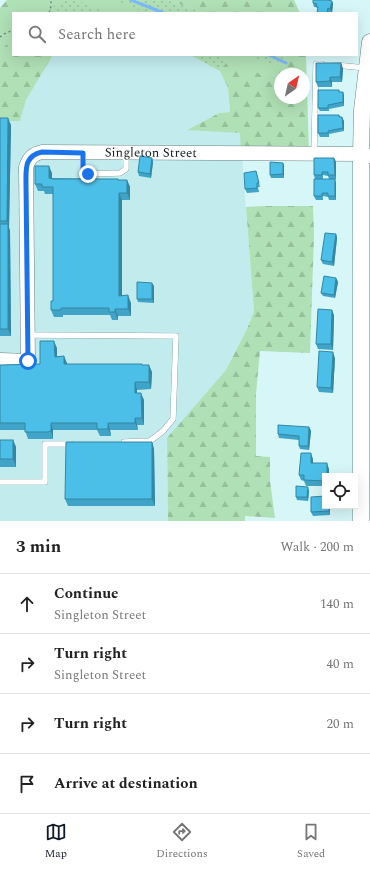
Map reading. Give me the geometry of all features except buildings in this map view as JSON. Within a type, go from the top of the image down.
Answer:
[{"type":"main road","points":[[361,521],[365,155],[362,110],[370,42]]},
{"type":"street","name":"Singleton Street","points":[[0,360],[28,361],[26,167],[28,162],[36,154],[42,152],[314,153],[365,155]]},
{"type":"lane","points":[[314,153],[316,64],[367,68]]},
{"type":"lane","points":[[83,153],[83,168],[88,174],[120,173],[126,169],[126,153]]},
{"type":"lane","points":[[28,335],[176,336],[173,419],[163,431],[150,441],[119,442]]},
{"type":"lane","points":[[0,482],[45,482],[45,444],[80,443]]},
{"type":"path","points":[[49,12],[52,6],[51,0]]},
{"type":"path","points":[[0,37],[12,30]]},
{"type":"shaded area","points":[[52,56],[192,56],[220,71],[228,88],[230,112],[219,113],[188,129],[240,133],[254,312],[226,370],[167,438],[168,521],[0,521],[0,121],[20,121],[26,100]]},
{"type":"green space","points":[[7,0],[30,0],[14,12],[12,12],[12,56],[52,56],[26,100],[20,121],[0,121],[0,8]]},
{"type":"green space","points":[[29,0],[62,0],[46,12],[14,12]]},
{"type":"green space","points":[[30,0],[167,0],[203,12],[27,12]]},
{"type":"green space","points":[[76,0],[114,0],[144,12],[106,12]]},
{"type":"green space","points":[[167,0],[294,0],[300,12],[203,12]]},
{"type":"green space","points":[[12,13],[12,39],[0,51],[0,26]]},
{"type":"green space","points":[[192,56],[286,57],[272,66],[230,57],[220,71]]},
{"type":"green space","points":[[216,56],[250,56],[280,68],[274,68],[273,79]]},
{"type":"green space","points":[[285,56],[306,56],[306,68],[274,68],[274,104],[307,104],[309,155],[241,156],[240,133],[187,130],[219,113],[230,112],[228,88],[220,71],[230,57],[272,66],[286,57]]},
{"type":"green space","points":[[313,206],[314,235],[310,353],[260,351],[256,394],[256,456],[270,457],[270,481],[275,518],[245,516],[245,521],[168,521],[167,438],[226,370],[247,329],[254,312],[246,207]]},
{"type":"waterway","points":[[131,0],[161,12]]},
{"type":"waterway","points":[[271,56],[286,63]]},
{"type":"route","points":[[28,361],[26,167],[31,158],[42,152],[83,153],[83,168],[88,174]]}]
